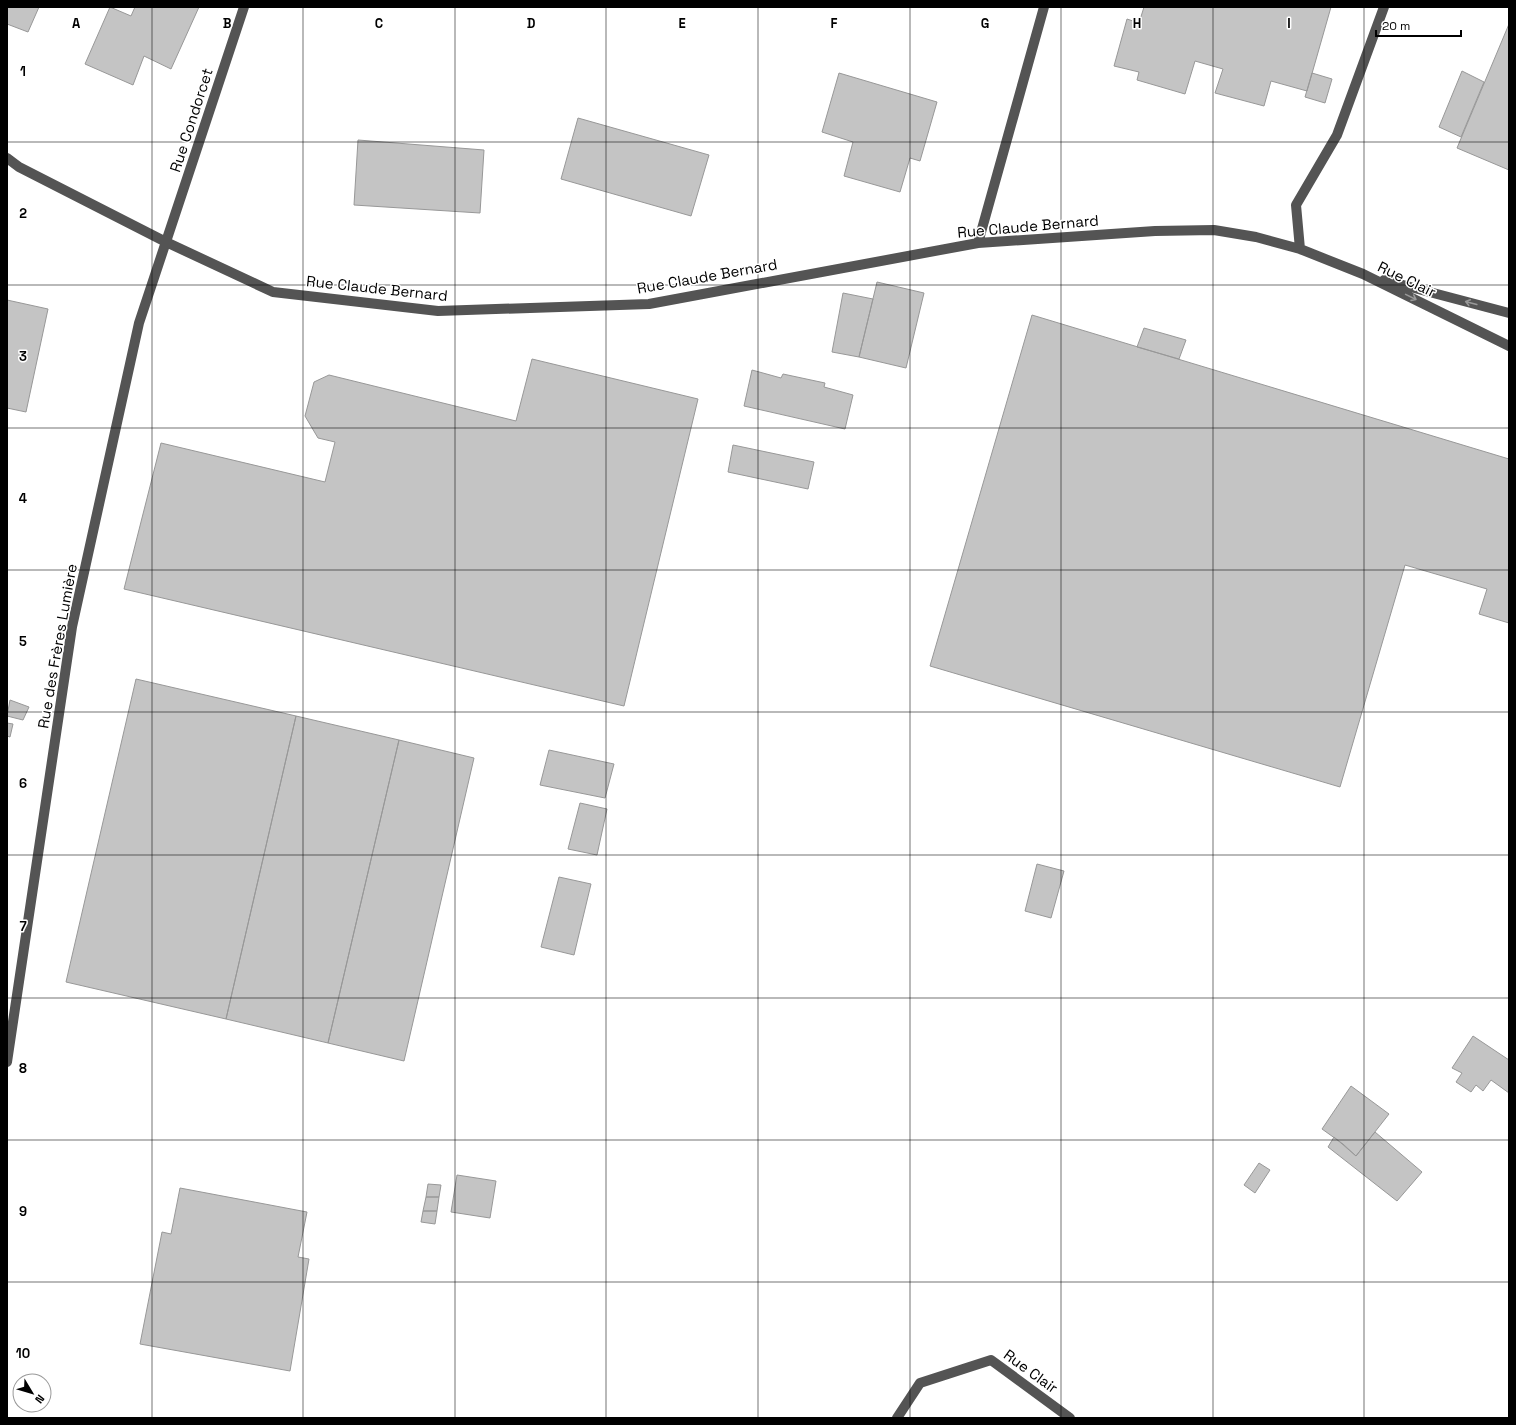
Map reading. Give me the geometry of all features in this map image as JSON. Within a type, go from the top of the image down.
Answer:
[{"type":"street","name":"Rue Condorcet","points":[[166,242],[244,7]]},
{"type":"street","points":[[978,243],[1044,7]]},
{"type":"street","points":[[1300,249],[1296,205],[1337,135],[1384,7]]},
{"type":"street","name":"Rue Claude Bernard","points":[[7,158],[19,167],[166,242],[273,292],[438,311],[649,304],[978,243],[1155,231],[1214,230],[1256,237],[1300,249],[1363,274]]},
{"type":"street","name":"Rue des Frères Lumière","points":[[7,1062],[72,627],[139,323],[166,242]]},
{"type":"street","name":"Rue Clair","points":[[1363,274],[1509,313]]},
{"type":"street","name":"Rue Clair","points":[[1363,274],[1509,346]]},
{"type":"street","name":"Rue Clair","points":[[897,1418],[920,1384],[991,1360],[1070,1418]]},
{"type":"building","points":[[7,7],[39,7],[28,32],[7,24]]},
{"type":"building","points":[[110,7],[131,16],[135,7],[199,7],[171,69],[144,56],[133,85],[85,64]]},
{"type":"building","points":[[1144,7],[1331,7],[1307,91],[1271,81],[1264,106],[1215,93],[1223,69],[1195,61],[1185,94],[1137,80],[1139,72],[1114,66],[1127,19],[1139,23]]},
{"type":"building","points":[[1509,24],[1509,170],[1457,148]]},
{"type":"building","points":[[1462,71],[1484,82],[1461,137],[1439,127]]},
{"type":"building","points":[[839,73],[937,102],[920,161],[910,158],[900,192],[844,176],[853,142],[822,132]]},
{"type":"building","points":[[1312,73],[1332,79],[1325,103],[1305,97]]},
{"type":"building","points":[[578,118],[709,155],[691,216],[561,179]]},
{"type":"building","points":[[358,140],[484,150],[480,213],[354,205]]},
{"type":"building","points":[[877,282],[924,293],[906,368],[859,357]]},
{"type":"building","points":[[843,293],[873,299],[859,357],[832,352]]},
{"type":"building","points":[[7,300],[48,309],[26,412],[7,408]]},
{"type":"building","points":[[1032,315],[1509,459],[1509,623],[1479,614],[1487,589],[1405,565],[1340,787],[930,666]]},
{"type":"building","points":[[1144,328],[1186,340],[1179,359],[1137,347]]},
{"type":"building","points":[[532,359],[698,399],[624,706],[124,589],[161,443],[325,482],[335,442],[318,438],[305,416],[314,382],[329,375],[516,421]]},
{"type":"building","points":[[752,370],[781,378],[783,374],[825,383],[824,387],[853,395],[845,429],[744,406]]},
{"type":"building","points":[[733,445],[814,462],[808,489],[728,472]]},
{"type":"building","points":[[136,679],[296,716],[226,1019],[66,982]]},
{"type":"building","points":[[10,700],[29,707],[23,720],[7,716]]},
{"type":"building","points":[[296,716],[399,740],[328,1043],[226,1019]]},
{"type":"building","points":[[7,723],[13,724],[10,737],[7,736]]},
{"type":"building","points":[[399,740],[474,758],[404,1061],[328,1043]]},
{"type":"building","points":[[549,750],[614,764],[605,798],[540,785]]},
{"type":"building","points":[[580,803],[607,809],[597,855],[568,849]]},
{"type":"building","points":[[1037,864],[1064,871],[1051,918],[1025,911]]},
{"type":"building","points":[[559,877],[591,884],[574,955],[541,947]]},
{"type":"building","points":[[1473,1036],[1509,1060],[1509,1093],[1491,1080],[1483,1091],[1476,1085],[1471,1092],[1456,1082],[1462,1073],[1452,1068]]},
{"type":"building","points":[[1351,1086],[1389,1114],[1356,1156],[1343,1144],[1322,1129]]},
{"type":"building","points":[[1375,1132],[1422,1172],[1397,1201],[1328,1147],[1334,1137],[1356,1156]]},
{"type":"building","points":[[1259,1163],[1270,1170],[1255,1193],[1244,1185]]},
{"type":"building","points":[[457,1175],[496,1181],[490,1218],[451,1212]]},
{"type":"building","points":[[428,1184],[441,1185],[439,1197],[426,1197]]},
{"type":"building","points":[[180,1188],[307,1212],[298,1257],[309,1259],[290,1371],[140,1344],[162,1232],[171,1234]]},
{"type":"building","points":[[426,1197],[439,1197],[437,1211],[423,1211]]},
{"type":"building","points":[[423,1211],[437,1211],[435,1224],[421,1222]]}]
